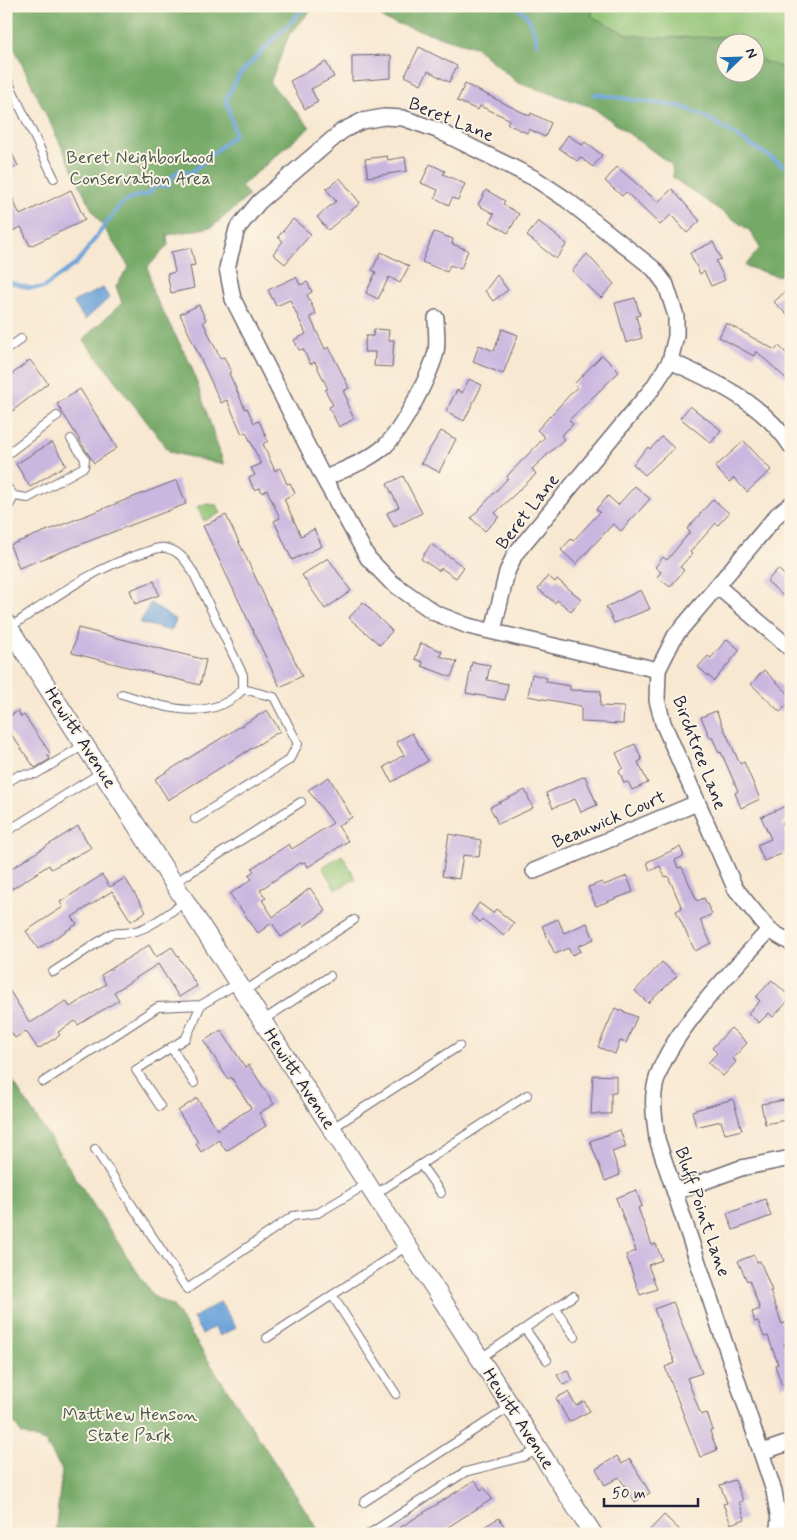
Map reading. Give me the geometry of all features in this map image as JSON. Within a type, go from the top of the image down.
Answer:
[{"type":"street","name":"Beret Lane","points":[[494,631],[507,572],[516,554],[652,389],[670,361],[676,336],[676,316],[666,285],[654,269],[567,200],[534,178],[437,130],[404,118],[384,117],[362,121],[342,131],[259,202],[237,228],[227,268],[233,299],[324,479],[368,558],[391,582],[435,613],[468,626],[658,670]]},
{"type":"street","points":[[324,479],[371,456],[384,447],[395,435],[406,419],[436,352],[436,318]]},
{"type":"street","points":[[670,361],[737,394],[759,410],[781,432],[791,446]]},
{"type":"street","name":"Birchtree Lane","points":[[791,504],[777,515],[675,636],[658,670],[657,700],[663,723],[735,888],[769,930],[791,943]]},
{"type":"street","points":[[717,586],[791,649]]},
{"type":"street","name":"Hewitt Avenue","points":[[8,625],[593,1534]]},
{"type":"street","name":"Beauwick Court","points":[[534,871],[697,803]]},
{"type":"street","name":"Bluff Point Lane","points":[[769,930],[685,1027],[668,1054],[656,1082],[654,1112],[657,1139],[774,1491],[779,1520],[777,1534]]},
{"type":"street","points":[[676,1192],[741,1168],[791,1158]]},
{"type":"street","points":[[762,1452],[791,1442]]},
{"type":"lane","points":[[6,77],[54,178]]},
{"type":"lane","points":[[6,350],[21,339]]},
{"type":"lane","points":[[6,455],[57,416]]},
{"type":"lane","points":[[6,486],[14,496],[28,498],[84,467],[85,459],[71,439]]},
{"type":"lane","points":[[6,512],[14,496]]},
{"type":"lane","points":[[8,625],[94,573],[135,555],[163,547],[183,557],[193,572],[243,675],[243,688],[236,697],[211,708],[191,712],[161,706],[122,694]]},
{"type":"lane","points":[[195,819],[288,760],[298,744],[274,697],[243,688]]},
{"type":"lane","points":[[6,783],[19,775],[36,774],[84,745]]},
{"type":"lane","points":[[6,832],[102,772]]},
{"type":"lane","points":[[174,883],[301,802]]},
{"type":"lane","points":[[53,972],[112,933],[126,934],[139,932],[185,902]]},
{"type":"lane","points":[[43,1082],[158,1007],[201,1005],[241,988],[354,920]]},
{"type":"lane","points":[[262,1020],[330,976]]},
{"type":"lane","points":[[160,1106],[136,1070],[186,1038],[201,1005]]},
{"type":"lane","points":[[331,1129],[459,1046]]},
{"type":"lane","points":[[171,1048],[194,1083]]},
{"type":"lane","points":[[95,1150],[187,1290],[294,1216],[318,1213],[421,1165],[527,1095]]},
{"type":"lane","points":[[421,1165],[441,1193]]},
{"type":"lane","points":[[267,1338],[407,1246]]},
{"type":"lane","points":[[332,1295],[396,1394]]},
{"type":"lane","points":[[480,1359],[573,1296]]},
{"type":"lane","points":[[555,1308],[575,1337]]},
{"type":"lane","points":[[525,1328],[547,1360]]},
{"type":"lane","points":[[364,1502],[510,1407]]},
{"type":"lane","points":[[369,1534],[465,1472],[523,1457],[538,1450]]},
{"type":"green space","name":"Beret Neighborhood Conservation Area","points":[[6,6],[315,6],[289,35],[270,83],[310,127],[241,186],[249,196],[212,227],[167,235],[168,245],[148,267],[153,293],[191,365],[224,465],[170,452],[83,339],[122,303],[116,286],[129,267],[91,208],[6,31]]},
{"type":"green space","points":[[371,6],[595,6],[591,16],[629,35],[659,38],[714,37],[714,82],[764,82],[764,61],[791,70],[791,272],[776,276],[745,266],[760,248],[749,230],[673,178],[672,165],[592,107],[518,83],[475,47],[385,20]]},
{"type":"green space","points":[[423,6],[791,6],[791,196]]},
{"type":"green space","points":[[204,504],[217,505],[221,513],[204,521],[197,507]]},
{"type":"green space","points":[[342,855],[356,878],[336,890],[322,867]]},
{"type":"green space","name":"Matthew Henson State Park","points":[[6,1071],[153,1296],[173,1306],[321,1534],[55,1534],[62,1470],[45,1442],[22,1434],[6,1412]]},
{"type":"water","points":[[103,288],[109,298],[85,320],[73,302]]},
{"type":"water","points":[[150,603],[176,620],[171,631],[140,623]]},
{"type":"water","points":[[220,1302],[236,1327],[220,1336],[214,1327],[202,1334],[193,1318]]},
{"type":"building","points":[[419,47],[457,66],[449,82],[428,71],[421,84],[405,76]]},
{"type":"building","points":[[391,55],[391,78],[352,81],[352,56]]},
{"type":"building","points":[[326,62],[334,77],[311,89],[318,102],[305,109],[290,81]]},
{"type":"building","points":[[465,84],[530,116],[531,113],[551,123],[545,137],[529,129],[527,133],[507,124],[509,119],[480,106],[478,110],[457,101]]},
{"type":"building","points":[[568,135],[582,145],[585,142],[602,155],[593,167],[580,157],[577,161],[559,148]]},
{"type":"building","points":[[6,141],[18,166],[6,171]]},
{"type":"building","points":[[387,156],[388,160],[405,157],[407,171],[368,177],[365,159]]},
{"type":"building","points":[[430,164],[445,171],[443,174],[465,184],[458,200],[452,198],[449,205],[435,198],[438,190],[421,183]]},
{"type":"building","points":[[617,167],[658,202],[672,189],[700,221],[687,233],[671,215],[660,225],[626,192],[622,196],[605,181]]},
{"type":"building","points":[[340,178],[360,203],[328,230],[317,217],[336,201],[326,189]]},
{"type":"building","points":[[6,184],[20,215],[71,190],[85,220],[30,246],[21,227],[6,234]]},
{"type":"building","points":[[486,190],[505,201],[503,204],[519,214],[508,233],[490,222],[494,214],[478,205]]},
{"type":"building","points":[[293,219],[311,234],[285,264],[273,254],[283,241],[278,237]]},
{"type":"building","points":[[538,221],[567,244],[556,259],[527,236]]},
{"type":"building","points":[[434,232],[453,239],[452,244],[468,250],[461,269],[450,265],[447,272],[422,262]]},
{"type":"building","points":[[713,242],[721,259],[716,261],[725,280],[711,286],[704,271],[700,274],[690,253]]},
{"type":"building","points":[[191,248],[195,265],[190,266],[194,288],[171,293],[167,274],[175,272],[171,252]]},
{"type":"building","points":[[381,252],[409,266],[400,283],[389,277],[378,299],[366,293],[376,272],[372,270]]},
{"type":"building","points":[[587,254],[614,284],[601,298],[572,271]]},
{"type":"building","points":[[497,275],[508,290],[493,301],[485,291]]},
{"type":"building","points":[[296,277],[300,285],[307,282],[312,292],[307,295],[316,314],[310,317],[325,349],[329,347],[349,388],[343,391],[354,419],[339,427],[329,407],[333,405],[325,390],[328,389],[315,362],[310,364],[303,349],[299,350],[294,340],[306,334],[290,300],[276,306],[268,290]]},
{"type":"building","points":[[791,286],[791,319],[774,302]]},
{"type":"building","points":[[635,298],[640,315],[636,316],[642,338],[626,343],[615,303]]},
{"type":"building","points":[[199,305],[206,320],[203,322],[220,358],[224,357],[245,409],[247,408],[254,423],[259,421],[268,441],[263,444],[275,471],[280,468],[287,484],[290,483],[295,493],[284,499],[301,536],[314,529],[322,546],[292,560],[274,521],[280,518],[267,490],[262,493],[260,488],[254,490],[249,478],[255,475],[251,468],[261,464],[246,432],[242,434],[227,400],[221,403],[180,314]]},
{"type":"building","points":[[726,323],[775,350],[779,346],[791,358],[791,383],[756,351],[754,356],[719,337]]},
{"type":"building","points":[[374,329],[389,330],[388,340],[394,340],[392,367],[374,366],[375,352],[364,352],[366,336],[373,336]]},
{"type":"building","points":[[502,329],[518,335],[503,374],[473,362],[479,345],[494,351]]},
{"type":"building","points":[[602,355],[619,372],[569,420],[573,424],[561,436],[564,439],[532,469],[536,474],[495,513],[499,517],[485,531],[471,518],[508,478],[507,476],[545,437],[537,430],[577,387],[574,384]]},
{"type":"building","points":[[30,360],[48,383],[6,416],[6,379]]},
{"type":"building","points":[[469,379],[482,385],[464,421],[446,411],[457,390],[462,393]]},
{"type":"building","points":[[80,389],[117,448],[94,463],[57,404]]},
{"type":"building","points":[[690,406],[721,430],[711,443],[680,418]]},
{"type":"building","points":[[441,431],[456,439],[439,472],[421,463]]},
{"type":"building","points":[[662,437],[674,448],[645,475],[633,464],[648,447],[650,449]]},
{"type":"building","points":[[744,441],[771,470],[747,492],[734,478],[729,482],[715,467]]},
{"type":"building","points":[[52,442],[66,465],[30,487],[16,464]]},
{"type":"building","points":[[403,476],[422,513],[394,527],[387,513],[399,507],[387,484]]},
{"type":"building","points":[[177,480],[186,504],[19,568],[10,545]]},
{"type":"building","points":[[635,486],[650,499],[621,531],[613,524],[576,564],[561,550],[571,539],[573,541],[600,512],[596,509],[608,496],[618,505]]},
{"type":"building","points":[[713,499],[729,513],[718,525],[716,523],[690,552],[692,554],[680,567],[684,570],[670,587],[657,577],[661,572],[655,567],[663,557],[667,560],[690,532],[687,529]]},
{"type":"building","points":[[226,515],[302,676],[280,687],[203,526]]},
{"type":"building","points":[[431,544],[464,567],[456,578],[441,568],[439,571],[421,559]]},
{"type":"building","points":[[328,558],[351,591],[325,609],[302,575]]},
{"type":"building","points":[[778,569],[791,581],[791,589],[784,597],[767,581]]},
{"type":"building","points":[[548,576],[555,582],[557,579],[581,599],[571,611],[557,600],[555,603],[538,589]]},
{"type":"building","points":[[154,581],[159,595],[135,604],[130,590]]},
{"type":"building","points":[[641,590],[650,609],[614,623],[606,607]]},
{"type":"building","points":[[363,602],[392,631],[380,645],[349,618]]},
{"type":"building","points":[[78,628],[206,660],[200,685],[72,653]]},
{"type":"building","points":[[727,639],[740,650],[714,681],[698,667],[708,656],[711,658]]},
{"type":"building","points":[[421,643],[442,651],[440,656],[457,662],[451,677],[422,666],[423,662],[415,659]]},
{"type":"building","points":[[472,662],[490,665],[487,680],[508,684],[505,700],[466,693]]},
{"type":"building","points":[[764,670],[791,696],[791,701],[780,712],[751,684]]},
{"type":"building","points":[[532,674],[547,678],[546,682],[570,686],[570,690],[601,691],[600,706],[624,707],[623,724],[581,722],[581,706],[528,696]]},
{"type":"building","points":[[267,710],[280,731],[168,800],[155,779]]},
{"type":"building","points":[[18,711],[21,717],[24,715],[50,753],[47,755],[50,759],[35,768],[6,727],[6,718]]},
{"type":"building","points":[[716,711],[740,764],[744,762],[760,799],[741,808],[735,793],[738,791],[721,752],[719,753],[712,737],[710,738],[701,717]]},
{"type":"building","points":[[412,733],[428,761],[392,782],[384,767],[404,755],[396,742]]},
{"type":"building","points":[[635,744],[642,760],[638,762],[648,783],[632,790],[628,782],[624,783],[619,771],[623,768],[616,753]]},
{"type":"building","points":[[585,776],[597,805],[581,812],[575,799],[553,808],[546,793]]},
{"type":"building","points":[[329,777],[352,817],[338,826],[348,841],[308,867],[305,862],[298,864],[260,890],[266,898],[262,900],[273,917],[310,888],[326,911],[304,926],[302,923],[281,937],[272,923],[258,933],[230,894],[252,879],[248,875],[254,871],[252,868],[289,844],[292,849],[333,823],[308,790]]},
{"type":"building","points":[[525,790],[533,808],[498,824],[490,807]]},
{"type":"building","points":[[788,805],[791,819],[782,823],[791,843],[791,850],[764,861],[757,845],[771,839],[761,817]]},
{"type":"building","points":[[78,826],[91,848],[51,869],[49,865],[12,889],[6,879],[6,872]]},
{"type":"building","points":[[449,834],[481,840],[479,857],[463,855],[459,879],[442,876]]},
{"type":"building","points":[[680,847],[684,856],[675,860],[678,868],[682,867],[697,901],[704,898],[712,914],[700,920],[711,943],[695,951],[676,911],[682,908],[668,876],[665,877],[660,866],[650,871],[647,862]]},
{"type":"building","points":[[102,875],[110,887],[125,878],[146,912],[131,921],[112,891],[72,917],[77,924],[38,949],[26,931],[63,907],[60,902]]},
{"type":"building","points":[[627,876],[633,892],[596,906],[588,887],[602,882],[604,885]]},
{"type":"building","points":[[479,903],[493,913],[496,909],[514,923],[504,936],[482,919],[480,922],[471,915]]},
{"type":"building","points":[[558,919],[564,933],[587,923],[594,939],[578,946],[581,951],[572,955],[568,948],[555,954],[542,926]]},
{"type":"building","points":[[149,945],[156,957],[172,947],[197,986],[179,997],[158,964],[114,992],[119,1000],[78,1025],[75,1021],[58,1032],[60,1035],[38,1049],[26,1031],[15,1038],[6,1024],[6,985],[30,1023],[66,1001],[70,1007],[106,984],[101,975]]},
{"type":"building","points":[[662,962],[677,976],[648,1003],[635,991]]},
{"type":"building","points":[[772,980],[791,998],[773,1017],[769,1013],[759,1023],[748,1013],[760,1001],[756,997]]},
{"type":"building","points":[[615,1008],[637,1017],[626,1043],[620,1041],[615,1054],[598,1047]]},
{"type":"building","points":[[731,1028],[747,1043],[733,1058],[736,1062],[723,1076],[708,1063],[717,1053],[712,1048]]},
{"type":"building","points":[[221,1030],[245,1067],[249,1065],[274,1104],[259,1113],[266,1126],[226,1151],[219,1140],[201,1152],[196,1144],[198,1142],[178,1111],[197,1098],[217,1130],[251,1108],[231,1077],[228,1079],[204,1041]]},
{"type":"building","points":[[593,1075],[616,1076],[616,1093],[611,1093],[611,1114],[591,1114]]},
{"type":"building","points":[[733,1099],[742,1130],[725,1134],[721,1121],[696,1127],[692,1111]]},
{"type":"building","points":[[791,1099],[791,1117],[785,1118],[786,1120],[765,1124],[761,1104]]},
{"type":"building","points":[[620,1130],[626,1147],[612,1152],[620,1175],[605,1181],[590,1141]]},
{"type":"building","points":[[636,1190],[642,1206],[638,1208],[652,1245],[656,1244],[662,1260],[648,1265],[657,1289],[640,1295],[626,1255],[636,1251],[616,1198]]},
{"type":"building","points":[[765,1199],[771,1216],[733,1230],[727,1214]]},
{"type":"building","points":[[754,1255],[757,1262],[760,1261],[782,1324],[791,1321],[791,1342],[784,1344],[791,1362],[791,1382],[782,1386],[775,1365],[778,1364],[768,1336],[764,1337],[758,1321],[755,1322],[752,1312],[760,1309],[749,1280],[747,1281],[738,1261]]},
{"type":"building","points":[[673,1302],[702,1373],[687,1378],[701,1415],[707,1413],[713,1430],[710,1431],[717,1450],[700,1457],[665,1367],[675,1363],[654,1309]]},
{"type":"building","points":[[567,1370],[573,1380],[563,1385],[557,1375]]},
{"type":"building","points":[[568,1392],[576,1406],[584,1401],[590,1411],[569,1422],[556,1398]]},
{"type":"building","points":[[617,1456],[622,1464],[630,1459],[650,1493],[635,1502],[619,1477],[605,1485],[596,1469]]},
{"type":"building","points":[[475,1480],[481,1490],[484,1487],[492,1499],[437,1534],[390,1534]]},
{"type":"building","points":[[735,1480],[743,1501],[739,1502],[745,1519],[731,1524],[723,1504],[727,1503],[720,1485]]},
{"type":"building","points":[[664,1515],[684,1534],[646,1534]]},
{"type":"building","points":[[499,1518],[509,1534],[472,1534]]},
{"type":"waterway","points":[[6,281],[29,288],[43,288],[77,263],[120,205],[134,197],[148,194],[156,185],[169,185],[173,175],[179,171],[191,173],[235,134],[226,99],[240,74],[306,6]]},
{"type":"waterway","points":[[514,6],[527,17],[537,44]]},
{"type":"waterway","points":[[594,94],[683,107],[706,117],[791,170]]}]
